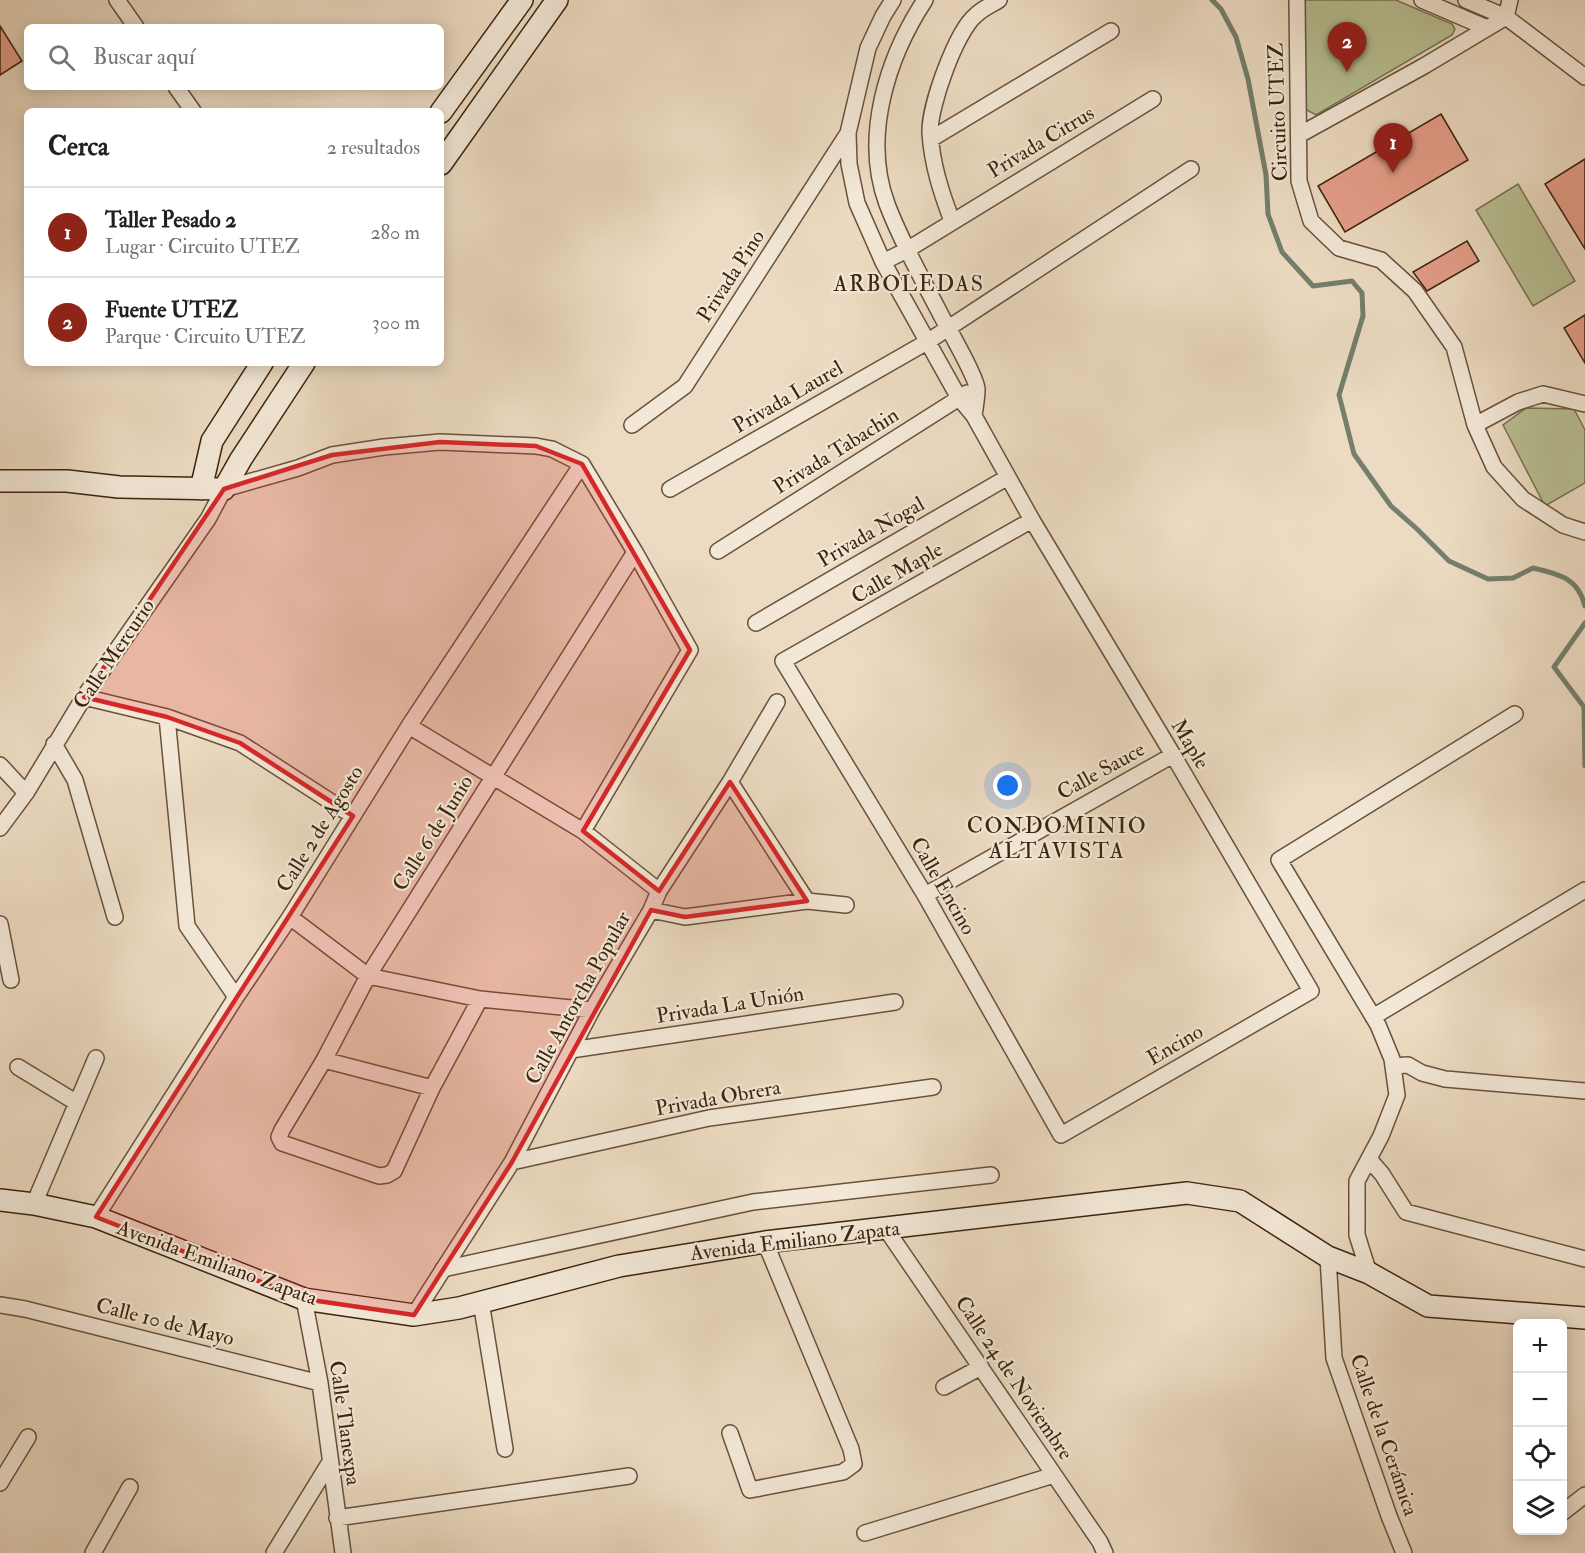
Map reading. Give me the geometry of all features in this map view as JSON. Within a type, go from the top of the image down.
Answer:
[{"type":"main road","points":[[444,108],[522,0]]},
{"type":"main road","points":[[444,160],[557,0]]},
{"type":"main road","points":[[201,489],[212,441],[260,366]]},
{"type":"main road","points":[[0,481],[67,481],[119,487],[225,489],[241,459],[302,366]]},
{"type":"main road","name":"Avenida Emiliano Zapata","points":[[0,1200],[34,1204],[96,1217],[304,1299],[414,1315],[459,1308],[619,1266],[765,1242],[1187,1193],[1240,1201],[1328,1257],[1370,1273],[1428,1306],[1585,1318]]},
{"type":"street","points":[[117,0],[134,24]]},
{"type":"street","points":[[848,133],[868,48],[893,0]]},
{"type":"street","points":[[925,0],[892,66],[879,114],[877,161],[886,203],[907,250],[977,387],[974,416]]},
{"type":"street","points":[[952,221],[937,183],[930,129],[950,54],[974,16],[999,0]]},
{"type":"street","name":"Circuito UTEZ","points":[[1297,0],[1299,181],[1311,221],[1339,248],[1381,260],[1416,291],[1454,347],[1475,425],[1494,467],[1523,499],[1563,525],[1585,532]]},
{"type":"street","points":[[1422,0],[1487,28]]},
{"type":"street","points":[[1466,0],[1506,16],[1585,77]]},
{"type":"street","points":[[1299,135],[1404,78],[1506,16],[1510,0]]},
{"type":"street","points":[[931,139],[1111,31]]},
{"type":"street","points":[[179,90],[191,108]]},
{"type":"street","name":"Privada Citrus","points":[[883,262],[907,250],[1153,99]]},
{"type":"street","name":"Maple","points":[[848,133],[849,164],[857,202],[883,262],[959,398],[974,416],[1032,520],[1311,991]]},
{"type":"street","name":"Privada Pino","points":[[632,424],[685,386],[848,133]]},
{"type":"street","points":[[948,328],[1191,169]]},
{"type":"street","name":"Privada Laurel","points":[[670,489],[948,328]]},
{"type":"street","name":"Privada Tabachin","points":[[718,551],[977,387]]},
{"type":"street","points":[[1475,425],[1518,402],[1543,394],[1585,404]]},
{"type":"street","points":[[225,489],[298,468],[332,455],[440,442],[536,446],[552,449],[582,464],[690,650],[583,831]]},
{"type":"street","name":"Calle 2 de Agosto","points":[[96,1217],[236,997],[290,917],[409,726],[582,464]]},
{"type":"street","name":"Privada Nogal","points":[[756,623],[1008,477]]},
{"type":"street","points":[[201,489],[208,519]]},
{"type":"street","name":"Calle Mercurio","points":[[0,828],[26,793],[84,698],[208,519],[225,489]]},
{"type":"street","name":"Calle Maple","points":[[783,661],[1032,520]]},
{"type":"street","name":"Calle 6 de Junio","points":[[432,1088],[394,1171],[387,1175],[379,1176],[282,1143],[279,1137],[324,1060],[368,976],[635,552]]},
{"type":"street","name":"Calle Encino","points":[[783,661],[925,895],[1061,1135]]},
{"type":"street","points":[[84,698],[167,717],[240,743],[353,816]]},
{"type":"street","name":"Calle Antorcha Popular","points":[[414,1315],[512,1162],[592,1010],[651,910],[659,891],[730,782],[777,702]]},
{"type":"street","points":[[1370,1273],[1357,1235],[1357,1181],[1381,1136],[1397,1095],[1392,1059],[1373,1017],[1279,860],[1515,714]]},
{"type":"street","points":[[167,717],[187,926],[236,997]]},
{"type":"street","points":[[409,726],[583,831],[659,891]]},
{"type":"street","points":[[54,744],[75,780],[115,917]]},
{"type":"street","name":"Calle Sauce","points":[[925,895],[1173,755]]},
{"type":"street","points":[[0,765],[26,793]]},
{"type":"street","points":[[730,782],[807,901]]},
{"type":"street","points":[[1373,1017],[1585,890]]},
{"type":"street","points":[[651,910],[685,917],[807,901],[846,905]]},
{"type":"street","points":[[290,917],[368,976],[480,999],[592,1010]]},
{"type":"street","points":[[0,924],[11,980]]},
{"type":"street","name":"Encino","points":[[1061,1135],[1311,991]]},
{"type":"street","points":[[324,1060],[432,1088],[480,999]]},
{"type":"street","name":"Privada La Unión","points":[[571,1050],[896,1002]]},
{"type":"street","points":[[34,1204],[96,1059]]},
{"type":"street","points":[[1393,1066],[1408,1065],[1422,1073],[1445,1079],[1585,1091]]},
{"type":"street","points":[[18,1067],[77,1103]]},
{"type":"street","name":"Privada Obrera","points":[[512,1162],[709,1118],[933,1087]]},
{"type":"street","points":[[1369,1159],[1382,1174],[1406,1212],[1585,1259]]},
{"type":"street","points":[[443,1269],[753,1202],[991,1175]]},
{"type":"street","name":"Calle 24 de Noviembre","points":[[886,1229],[1100,1542],[1105,1553]]},
{"type":"street","points":[[730,1433],[750,1490],[843,1472],[854,1464],[851,1449],[765,1242]]},
{"type":"street","name":"Calle de la Cerámica","points":[[1328,1257],[1334,1358],[1404,1553]]},
{"type":"street","name":"Calle Tlanexpa","points":[[304,1299],[320,1383],[343,1553]]},
{"type":"street","points":[[481,1302],[505,1449]]},
{"type":"street","name":"Calle 10 de Mayo","points":[[0,1305],[25,1309],[320,1383]]},
{"type":"street","points":[[944,1387],[981,1367]]},
{"type":"street","points":[[0,1483],[28,1437]]},
{"type":"street","points":[[274,1553],[330,1462]]},
{"type":"street","points":[[865,1533],[1054,1475]]},
{"type":"street","points":[[338,1518],[629,1476]]},
{"type":"street","points":[[93,1553],[130,1487]]},
{"type":"street","points":[[1567,1510],[1585,1495]]},
{"type":"highlighted area","points":[[440,442],[536,446],[582,464],[690,650],[583,831],[659,891],[730,782],[807,901],[685,917],[651,910],[512,1162],[414,1315],[304,1299],[96,1217],[353,816],[240,743],[167,717],[84,697],[224,489],[332,455]]},
{"type":"green space","points":[[1305,0],[1396,0],[1452,24],[1455,29],[1452,35],[1316,115],[1305,109]]},
{"type":"green space","points":[[1518,184],[1575,281],[1533,306],[1476,210]]},
{"type":"green space","points":[[1526,408],[1574,409],[1585,430],[1585,483],[1545,506],[1503,425]]},
{"type":"building","points":[[0,26],[22,61],[0,75]]},
{"type":"building","points":[[1441,114],[1468,160],[1345,232],[1318,186]]},
{"type":"building","points":[[1585,159],[1585,249],[1545,184]]},
{"type":"building","points":[[1467,241],[1479,261],[1427,291],[1413,272]]},
{"type":"building","points":[[1585,315],[1585,363],[1564,328]]},
{"type":"waterway","points":[[1212,0],[1221,9],[1236,37],[1248,79],[1266,175],[1268,214],[1282,252],[1313,286],[1352,281],[1362,293],[1363,316],[1339,395],[1354,454],[1391,506],[1449,561],[1488,579],[1513,578],[1533,568],[1559,575],[1578,589],[1585,606]]},
{"type":"waterway","points":[[1585,623],[1554,667],[1584,707],[1585,766]]},
{"type":"place","name":"Fuente UTEZ","points":[[1347,72]]},
{"type":"place","name":"Taller Pesado 2","points":[[1393,173]]},
{"type":"district","name":"ARBOLEDAS","points":[[909,284]]},
{"type":"district","name":"CONDOMINIO ALTAVISTA","points":[[1057,838]]}]
